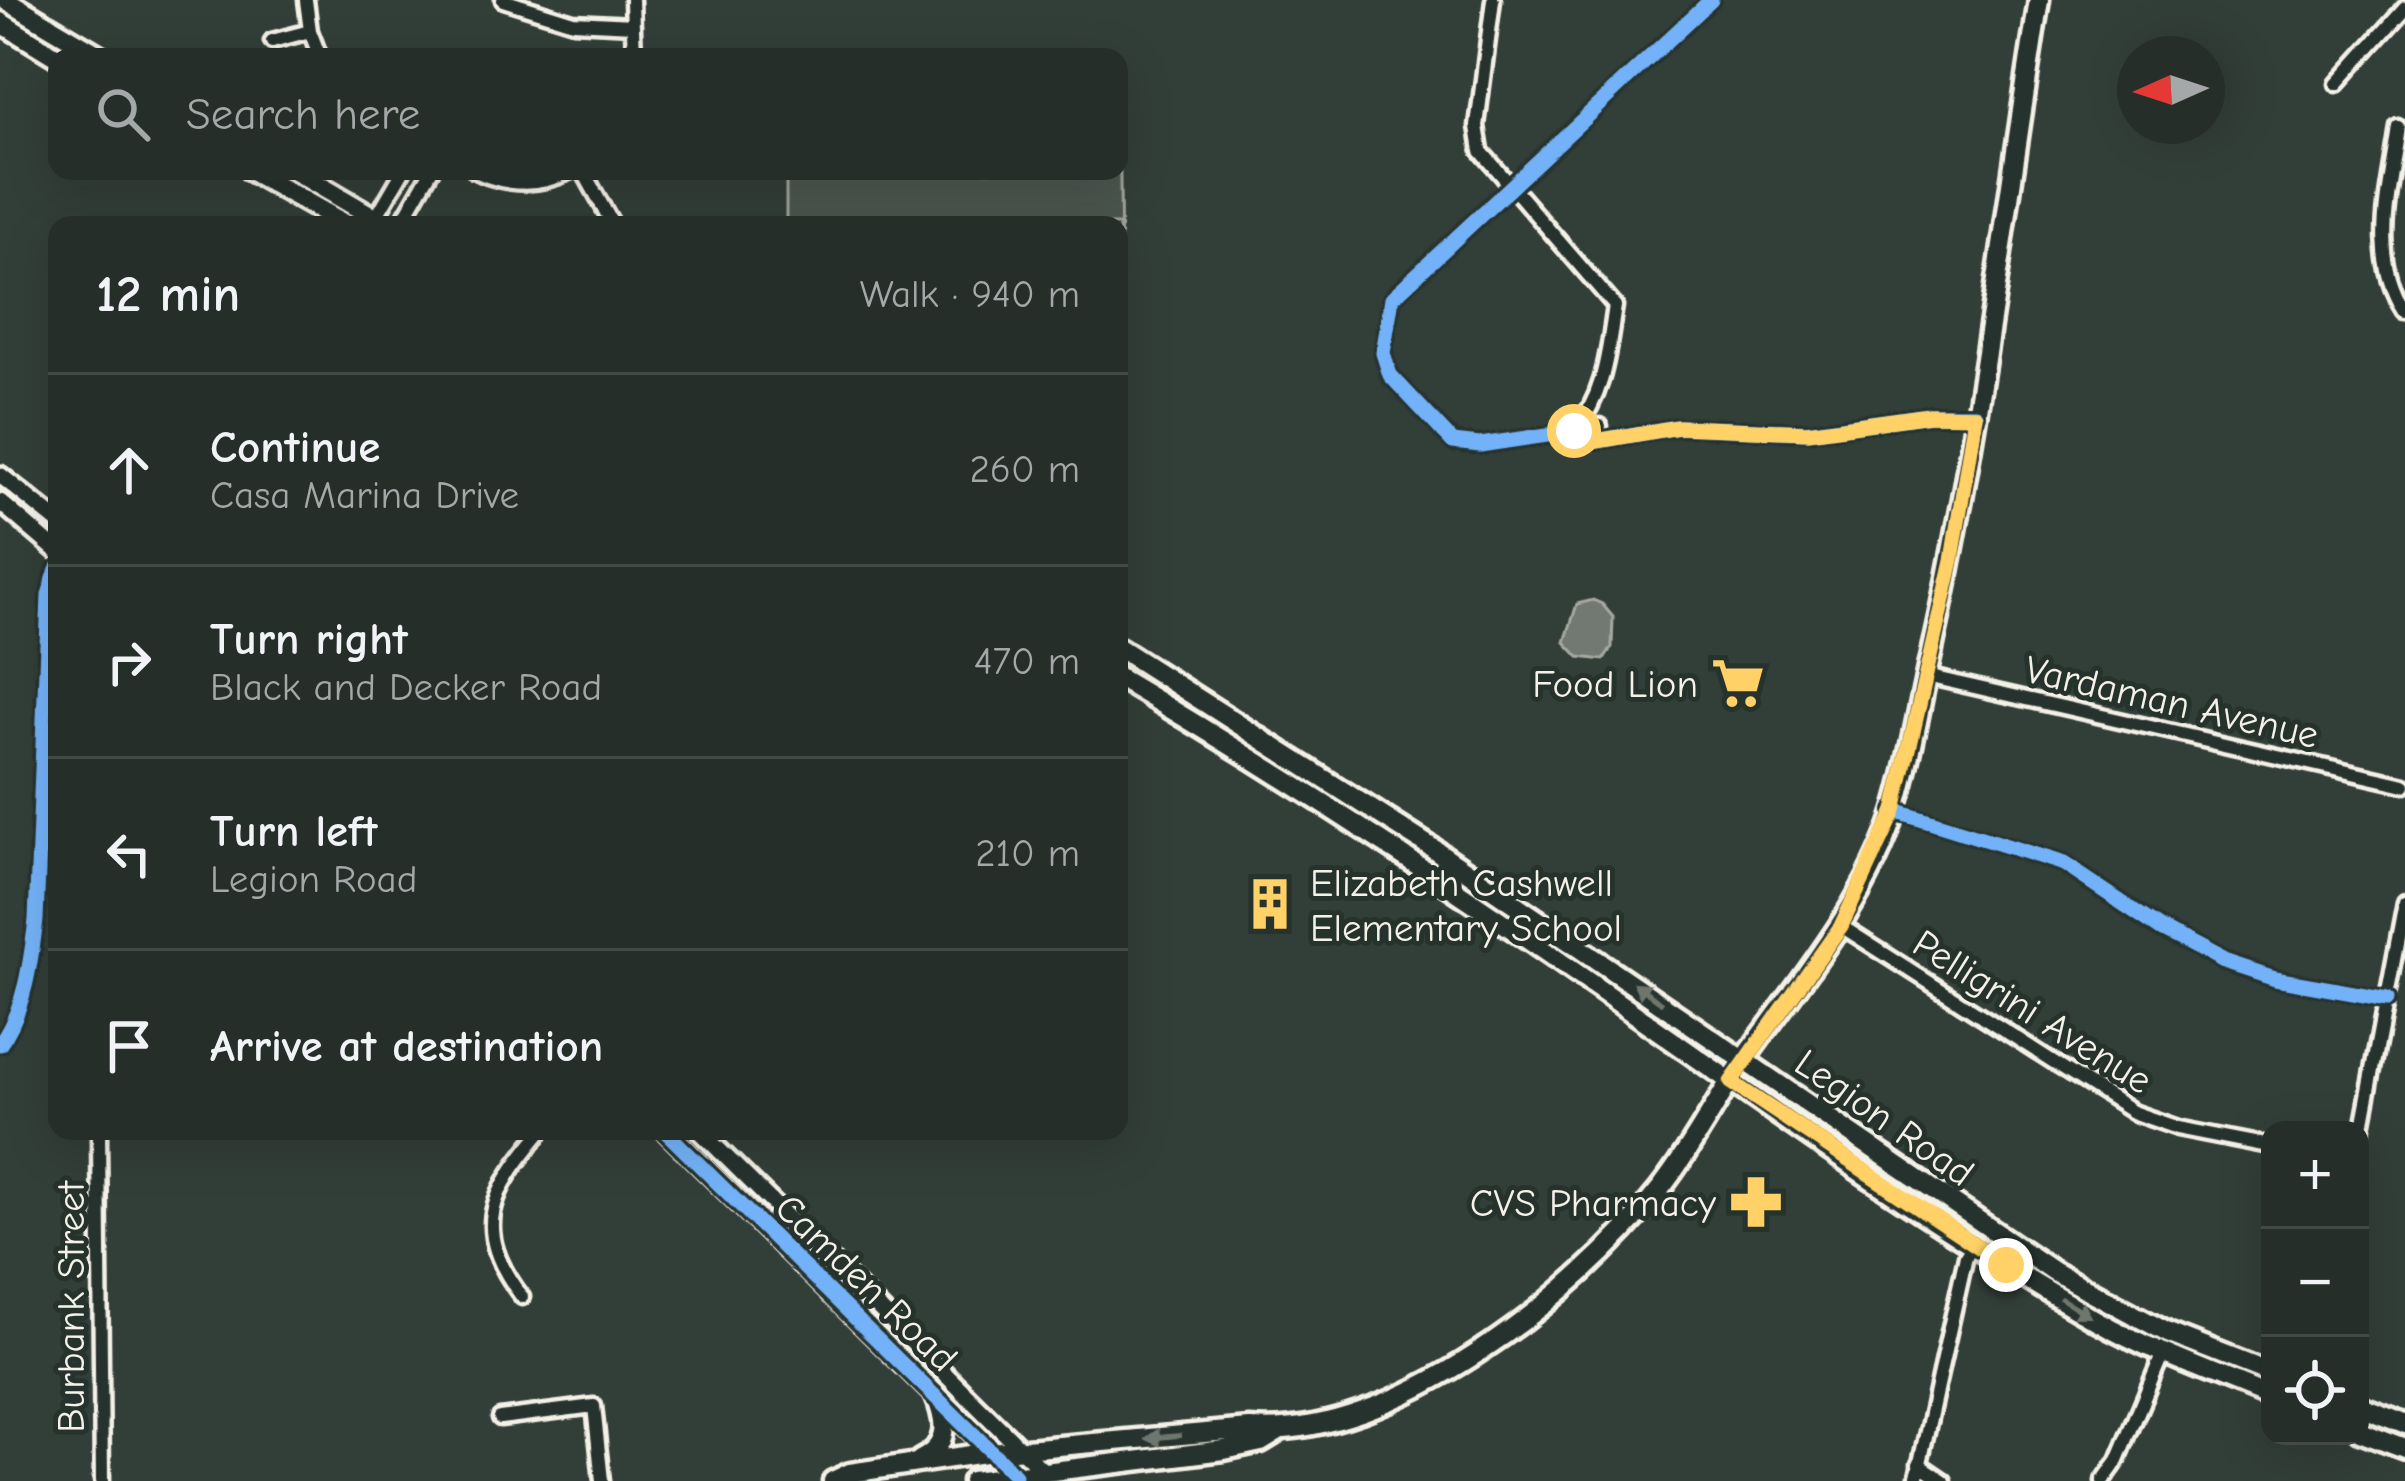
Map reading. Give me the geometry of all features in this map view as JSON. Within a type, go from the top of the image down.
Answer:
[{"type":"main road","points":[[6,0],[87,48]]},
{"type":"main road","points":[[832,1481],[850,1473],[991,1452],[1250,1429],[1279,1431],[1330,1420],[1399,1395],[1468,1359],[1534,1313],[1603,1252],[1661,1188],[1744,1060],[1841,926],[1895,811],[1952,560],[2039,0]]},
{"type":"main road","points":[[0,22],[48,51]]},
{"type":"main road","points":[[267,180],[330,216]]},
{"type":"main road","points":[[309,180],[365,216]]},
{"type":"main road","points":[[281,188],[293,187],[360,216]]},
{"type":"main road","name":"Legion Road","points":[[1128,654],[1577,945],[2079,1287],[2168,1333],[2261,1369]]},
{"type":"main road","points":[[1128,669],[1175,695],[1183,688]]},
{"type":"main road","name":"Legion Road","points":[[1128,683],[1439,881],[1973,1244],[2099,1322],[2261,1393]]},
{"type":"main road","points":[[1182,715],[1187,707],[1194,708],[1314,781],[1340,789]]},
{"type":"main road","points":[[1352,825],[1377,828],[1436,863],[1449,860]]},
{"type":"main road","points":[[1439,881],[1449,874],[1536,928],[1577,945]]},
{"type":"main road","points":[[2195,1366],[2211,1365],[2261,1382]]},
{"type":"main road","points":[[914,1463],[941,1444],[945,1427],[935,1394]]},
{"type":"main road","points":[[2369,1410],[2405,1424]]},
{"type":"main road","points":[[2369,1422],[2405,1434]]},
{"type":"main road","points":[[972,1481],[1048,1476],[1188,1455],[1261,1442],[1279,1431]]},
{"type":"main road","points":[[2369,1434],[2405,1448]]},
{"type":"main road","points":[[1125,1481],[1139,1468],[1188,1455]]},
{"type":"street","points":[[306,0],[317,48]]},
{"type":"street","points":[[502,0],[573,22],[633,25]]},
{"type":"street","points":[[632,0],[634,48]]},
{"type":"street","points":[[1492,0],[1477,126],[1483,153],[1615,306],[1604,375],[1580,435]]},
{"type":"street","points":[[1711,0],[1392,298],[1383,352],[1390,375],[1453,442],[1480,445],[1580,435],[1611,439],[1678,427],[1808,432],[1930,415],[1975,416]]},
{"type":"street","points":[[2337,84],[2405,8]]},
{"type":"street","points":[[272,41],[310,31]]},
{"type":"street","points":[[2398,127],[2383,239],[2388,280],[2405,310]]},
{"type":"street","points":[[380,216],[398,180]]},
{"type":"street","points":[[405,216],[426,180]]},
{"type":"street","points":[[506,180],[548,180]]},
{"type":"street","points":[[588,180],[608,216]]},
{"type":"street","points":[[1587,416],[1611,439]]},
{"type":"street","points":[[1580,435],[1600,426]]},
{"type":"street","points":[[0,475],[48,514]]},
{"type":"street","points":[[0,502],[48,543]]},
{"type":"street","points":[[0,1044],[10,1030],[29,968],[37,920],[48,622]]},
{"type":"street","name":"Vardaman Avenue","points":[[1926,676],[2405,785]]},
{"type":"street","points":[[1895,811],[2064,864],[2162,929],[2224,962],[2275,979],[2387,998]]},
{"type":"street","points":[[2363,1121],[2405,902]]},
{"type":"street","name":"Pelligrini Avenue","points":[[1841,926],[2132,1112],[2178,1128],[2261,1144]]},
{"type":"street","name":"Burbank Street","points":[[99,1140],[102,1481]]},
{"type":"street","points":[[522,1297],[496,1258],[490,1215],[500,1191],[536,1140]]},
{"type":"street","name":"Camden Road","points":[[674,1140],[1018,1478]]},
{"type":"street","name":"Camden Road","points":[[709,1140],[1048,1476]]},
{"type":"street","points":[[1916,1481],[1966,1256],[1973,1244]]},
{"type":"street","points":[[2103,1481],[2119,1460],[2163,1353]]},
{"type":"street","points":[[500,1418],[594,1406],[602,1481]]},
{"type":"street","points":[[1919,1464],[1944,1481]]},
{"type":"shaded area","points":[[786,180],[1120,180],[1120,216],[786,216]]},
{"type":"shaded area","points":[[1593,600],[1613,617],[1612,647],[1604,660],[1579,657],[1565,642],[1577,604]]},
{"type":"cycle path","points":[[1711,0],[1392,298],[1383,353],[1390,375],[1453,442],[1480,445],[1574,431],[1597,441],[1678,427],[1807,432],[1930,415],[1975,415]]},
{"type":"cycle path","points":[[0,1044],[21,1000],[36,920],[48,620]]},
{"type":"cycle path","points":[[1895,811],[2064,864],[2161,929],[2224,962],[2275,979],[2387,999]]},
{"type":"cycle path","points":[[674,1140],[1015,1475]]},
{"type":"place","name":"Food Lion","points":[[1738,683]]},
{"type":"place","name":"Elizabeth Cashwell Elementary School","points":[[1270,904]]},
{"type":"place","name":"CVS Pharmacy","points":[[1756,1202]]},
{"type":"route","points":[[1574,431],[1597,441],[1678,427],[1808,432],[1930,415],[1975,416],[1952,560],[1895,811],[1841,926],[1731,1082],[2006,1265]]}]
